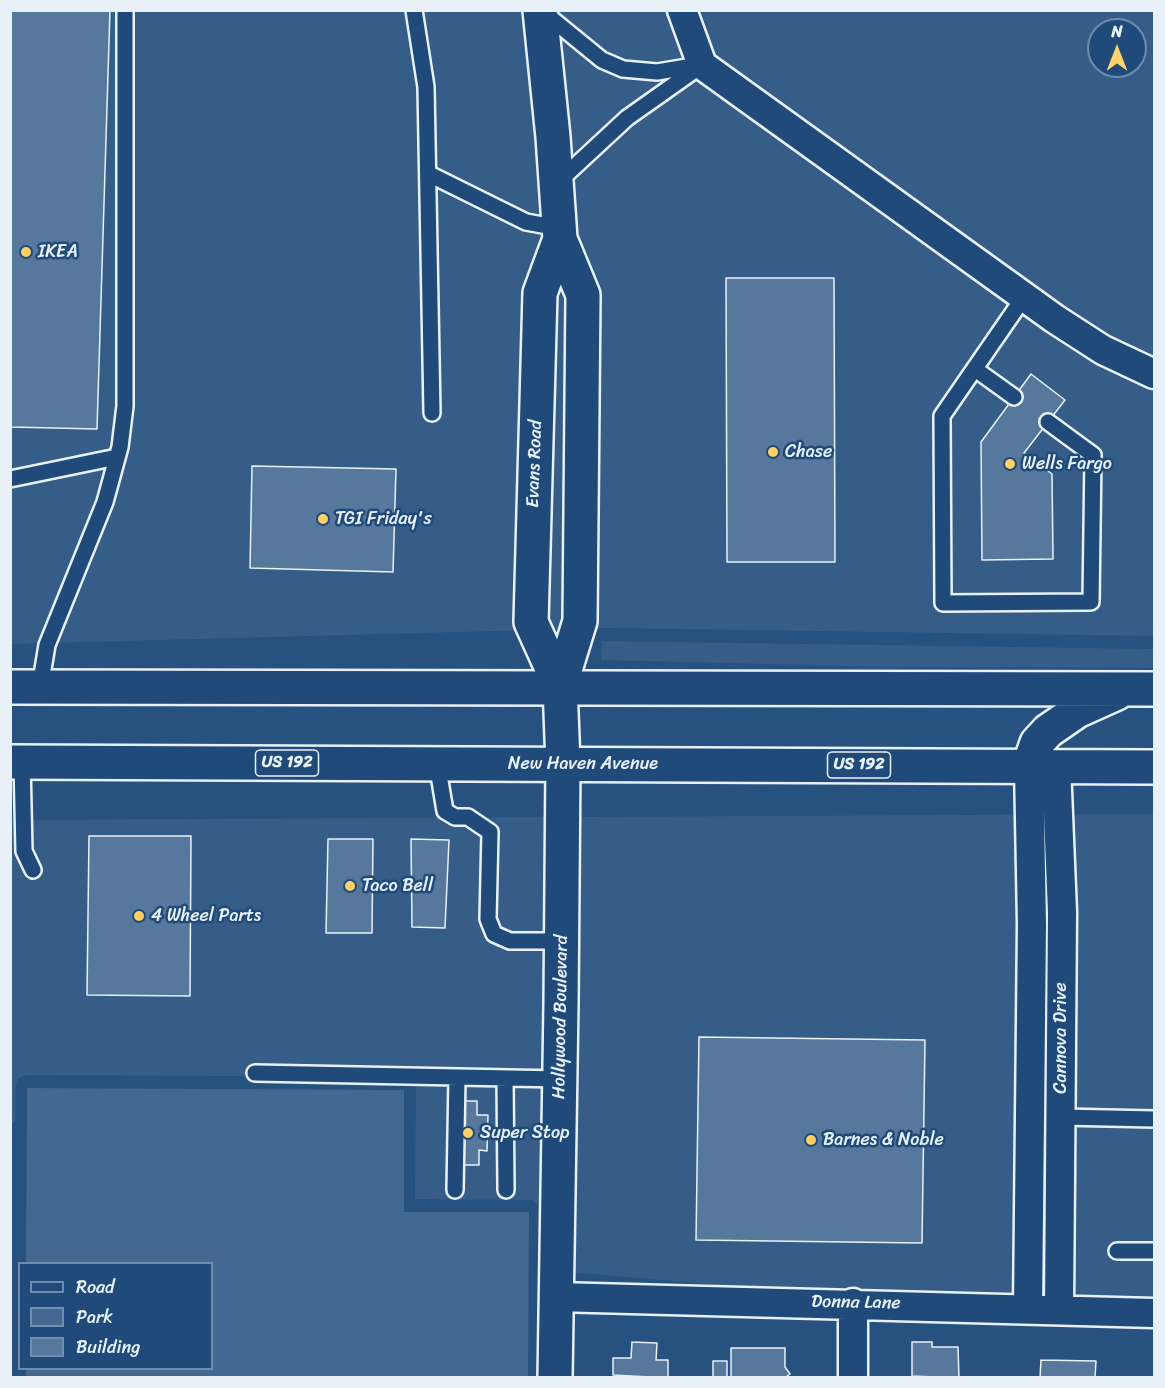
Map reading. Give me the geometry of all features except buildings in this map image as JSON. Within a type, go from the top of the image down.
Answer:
[{"type":"main road","name":"Evans Road","points":[[541,10],[559,233],[583,295],[580,621],[560,686],[563,764]]},
{"type":"main road","name":"Evans Road","points":[[559,233],[540,293],[531,622],[560,686]]},
{"type":"main road","points":[[26,687],[1142,688]]},
{"type":"main road","points":[[1043,766],[1037,743],[1062,720],[1098,701],[1142,688]]},
{"type":"main road","name":"New Haven Avenue","points":[[16,762],[1155,767]]},
{"type":"main road","name":"Hollywood Boulevard","points":[[555,1377],[563,764]]},
{"type":"street","points":[[682,10],[702,65],[1024,297],[1103,350],[1155,374]]},
{"type":"street","name":"Cannova Drive","points":[[1043,766],[1062,912],[1059,1309]]},
{"type":"street","name":"Cannova Drive","points":[[1028,1308],[1032,924],[1043,766]]},
{"type":"street","name":"Donna Lane","points":[[556,1297],[853,1303],[1155,1313]]},
{"type":"street","points":[[853,1303],[853,1377]]},
{"type":"lane","points":[[26,687],[47,645],[105,502],[117,457],[125,406],[125,10]]},
{"type":"lane","points":[[414,10],[426,87],[432,413]]},
{"type":"lane","points":[[541,10],[602,60],[623,69],[657,72],[702,65]]},
{"type":"lane","points":[[556,183],[627,118],[702,65]]},
{"type":"lane","points":[[429,174],[526,222],[559,233]]},
{"type":"lane","points":[[1024,297],[942,416],[943,603],[1091,602],[1093,456],[1048,422]]},
{"type":"lane","points":[[975,369],[1014,397]]},
{"type":"lane","points":[[10,479],[117,457]]},
{"type":"lane","points":[[16,762],[24,851],[33,870]]},
{"type":"lane","points":[[437,763],[445,811],[455,817],[468,817],[489,832],[488,919],[494,934],[510,940],[562,941]]},
{"type":"lane","points":[[255,1073],[560,1079]]},
{"type":"lane","points":[[455,1190],[457,1077]]},
{"type":"lane","points":[[505,1078],[506,1190]]},
{"type":"lane","points":[[1060,1117],[1155,1119]]},
{"type":"lane","points":[[1117,1251],[1155,1251]]},
{"type":"shaded area","points":[[10,11],[1154,11],[1154,636],[608,628],[11,644]]},
{"type":"shaded area","points":[[602,641],[1154,649],[1154,668],[888,667],[601,660]]},
{"type":"shaded area","points":[[1154,814],[1154,1306],[841,1296],[570,1272],[576,817]]},
{"type":"shaded area","points":[[549,817],[540,1269],[541,1213],[533,1200],[415,1199],[416,1090],[414,1082],[408,1077],[27,1075],[20,1077],[16,1084],[15,1122],[12,1122],[12,820]]},
{"type":"green space","points":[[27,1088],[404,1090],[404,1212],[529,1212],[528,1377],[26,1377],[26,1370],[213,1370],[213,1262],[26,1262]]},
{"type":"place","name":"IKEA","points":[[26,252]]},
{"type":"place","name":"Chase","points":[[773,452]]},
{"type":"place","name":"Wells Fargo","points":[[1010,464]]},
{"type":"place","name":"TGI Friday's","points":[[323,519]]},
{"type":"place","name":"Taco Bell","points":[[350,886]]},
{"type":"place","name":"4 Wheel Parts","points":[[139,916]]},
{"type":"place","name":"Super Stop","points":[[468,1133]]},
{"type":"place","name":"Barnes & Noble","points":[[811,1140]]}]
